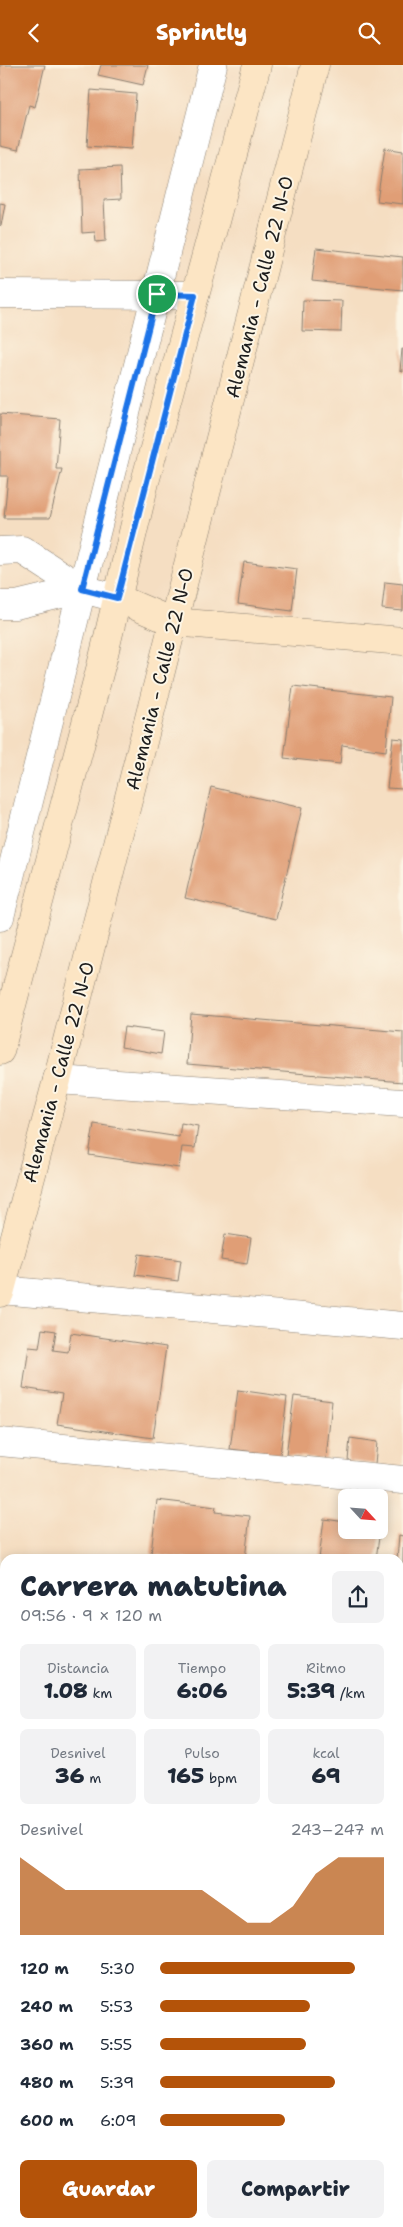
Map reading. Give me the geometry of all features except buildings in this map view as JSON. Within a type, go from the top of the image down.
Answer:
[{"type":"street","points":[[0,917],[213,65]]},
{"type":"street","points":[[0,1051],[195,295],[257,65]]},
{"type":"street","name":"Alemania - Calle 22 N-O","points":[[0,1292],[57,1080],[315,65]]},
{"type":"street","points":[[0,294],[195,295]]},
{"type":"street","points":[[0,551],[22,550],[82,589],[117,598],[173,622],[403,641]]},
{"type":"street","points":[[0,605],[16,605],[82,589]]},
{"type":"street","points":[[57,1080],[403,1103]]},
{"type":"street","points":[[0,1292],[403,1326]]},
{"type":"street","points":[[0,1442],[403,1480]]},
{"type":"route","points":[[157,294],[195,295],[145,482],[117,598],[82,589],[157,294]]}]
